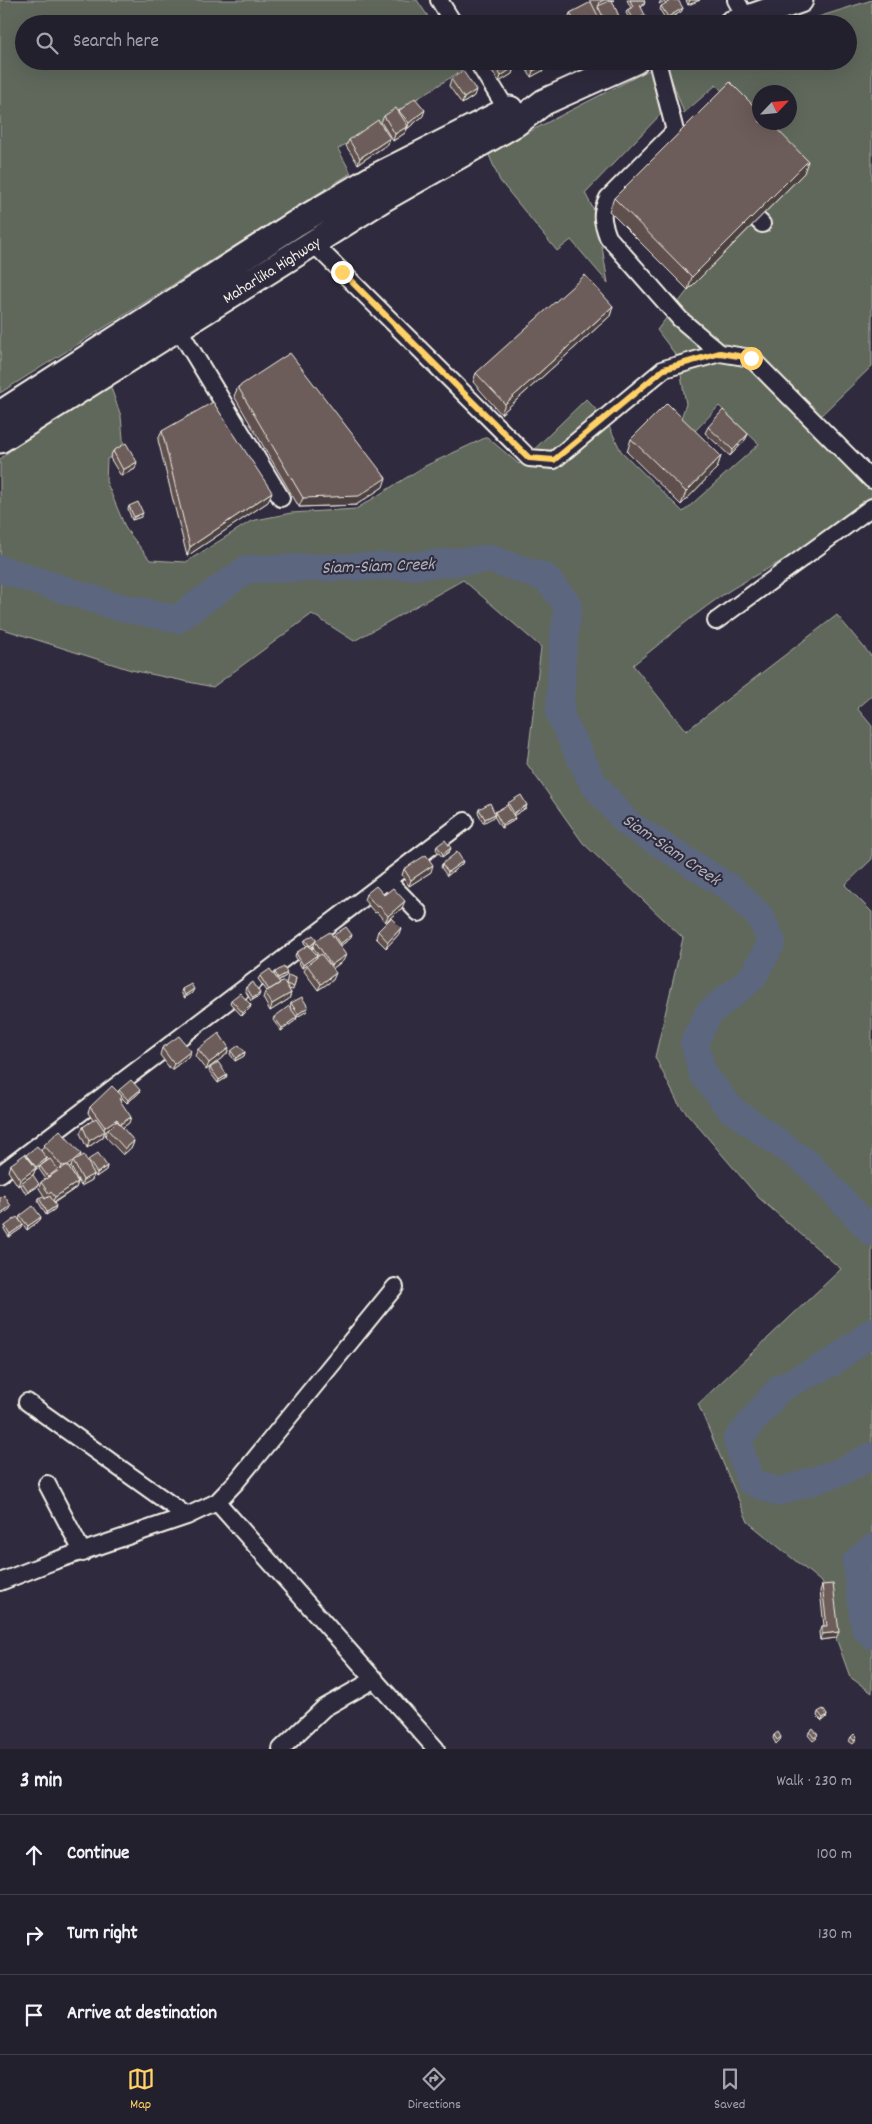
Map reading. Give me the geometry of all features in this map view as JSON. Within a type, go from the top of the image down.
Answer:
[{"type":"highway","points":[[738,14],[800,0]]},
{"type":"highway","name":"Maharlika Highway","points":[[0,414],[295,224],[373,178],[615,70]]},
{"type":"highway","name":"Maharlika Highway","points":[[0,440],[511,117]]},
{"type":"street","points":[[439,0],[448,15]]},
{"type":"street","points":[[482,70],[511,117]]},
{"type":"street","points":[[659,70],[675,132],[692,153]]},
{"type":"street","points":[[675,132],[608,198],[602,210],[602,221],[608,236],[680,318],[720,353]]},
{"type":"street","points":[[729,191],[762,224]]},
{"type":"street","points":[[313,243],[529,458],[554,460],[664,369],[720,353],[751,358],[872,480]]},
{"type":"street","points":[[178,328],[282,498]]},
{"type":"street","points":[[716,620],[872,507]]},
{"type":"street","points":[[0,1174],[464,821]]},
{"type":"street","points":[[387,880],[419,913]]},
{"type":"street","points":[[0,1582],[51,1562],[83,1553],[186,1516],[217,1502],[243,1475],[395,1287]]},
{"type":"street","points":[[27,1402],[186,1516]]},
{"type":"street","points":[[47,1484],[83,1553]]},
{"type":"street","points":[[217,1502],[436,1749]]},
{"type":"street","points":[[281,1749],[324,1708],[375,1679]]},
{"type":"green space","points":[[0,0],[417,0],[427,15],[15,15],[15,70],[462,70],[338,149],[351,173],[0,393]]},
{"type":"green space","points":[[872,0],[872,366],[812,424],[872,486],[872,498],[823,537],[719,598],[633,665],[686,731],[837,615],[872,657],[872,695],[857,708],[872,726],[872,859],[845,885],[872,912],[872,1693],[850,1677],[836,1638],[831,1590],[748,1522],[698,1404],[841,1269],[759,1198],[678,1103],[655,1057],[683,938],[583,843],[527,764],[541,647],[463,580],[354,641],[312,614],[213,687],[131,670],[0,628],[0,459],[12,449],[110,385],[121,416],[124,450],[107,459],[106,481],[126,529],[150,560],[186,562],[251,521],[291,513],[356,509],[425,466],[487,437],[519,464],[586,399],[606,420],[621,451],[683,512],[759,444],[719,406],[695,431],[680,421],[686,404],[678,358],[657,330],[688,290],[803,173],[760,130],[797,130],[797,85],[752,85],[752,121],[716,85],[684,113],[668,70],[857,70],[857,15],[824,15]]},
{"type":"green space","points":[[649,70],[658,82],[662,113],[585,193],[597,216],[608,283],[571,240],[557,251],[500,181],[488,153]]},
{"type":"building","points":[[612,0],[618,15],[602,15],[598,6]]},
{"type":"building","points":[[630,0],[644,0],[645,2],[640,5],[645,15],[630,15],[627,10],[633,7]]},
{"type":"building","points":[[672,0],[678,0],[683,8],[671,15],[667,15],[661,6]]},
{"type":"building","points":[[591,2],[598,15],[571,15],[570,13]]},
{"type":"building","points":[[497,70],[510,70],[501,76]]},
{"type":"building","points":[[463,71],[476,90],[464,98],[451,79]]},
{"type":"building","points":[[730,82],[752,104],[752,130],[778,130],[808,161],[692,277],[614,198]]},
{"type":"building","points":[[415,98],[425,110],[409,123],[399,111]]},
{"type":"building","points":[[396,108],[408,126],[395,134],[384,116]]},
{"type":"building","points":[[378,120],[390,138],[360,158],[349,140]]},
{"type":"building","points":[[585,275],[613,306],[505,404],[476,373]]},
{"type":"building","points":[[290,353],[386,478],[359,496],[303,498],[238,387]]},
{"type":"building","points":[[213,402],[272,492],[190,547],[162,431]]},
{"type":"building","points":[[667,403],[721,456],[686,492],[631,439]]},
{"type":"building","points":[[723,410],[748,434],[733,450],[708,427]]},
{"type":"building","points":[[126,443],[137,462],[123,470],[113,451]]},
{"type":"building","points":[[138,502],[143,513],[134,517],[129,506]]},
{"type":"building","points":[[521,795],[527,805],[514,813],[508,803]]},
{"type":"building","points":[[490,803],[495,814],[485,819],[479,809]]},
{"type":"building","points":[[507,805],[515,818],[502,825],[495,812]]},
{"type":"building","points":[[445,840],[451,848],[443,854],[437,846]]},
{"type":"building","points":[[457,852],[463,861],[448,872],[442,864]]},
{"type":"building","points":[[426,855],[433,865],[411,880],[404,869]]},
{"type":"building","points":[[376,886],[384,895],[393,888],[405,901],[388,916],[366,894]]},
{"type":"building","points":[[391,918],[401,928],[388,942],[378,931]]},
{"type":"building","points":[[346,927],[352,935],[340,944],[334,935]]},
{"type":"building","points":[[330,932],[346,955],[331,965],[315,941]]},
{"type":"building","points":[[313,935],[317,940],[310,946],[305,940]]},
{"type":"building","points":[[308,945],[317,955],[303,965],[296,953]]},
{"type":"building","points":[[321,954],[336,973],[321,984],[307,965]]},
{"type":"building","points":[[284,967],[287,973],[278,978],[275,972]]},
{"type":"building","points":[[270,969],[280,983],[269,990],[260,976]]},
{"type":"building","points":[[288,975],[296,978],[294,987],[286,984]]},
{"type":"building","points":[[284,981],[291,993],[272,1004],[265,992]]},
{"type":"building","points":[[253,982],[260,993],[253,998],[246,987]]},
{"type":"building","points":[[191,984],[194,989],[185,995],[182,989]]},
{"type":"building","points":[[240,993],[251,1005],[243,1013],[231,1000]]},
{"type":"building","points":[[302,997],[308,1007],[298,1014],[291,1003]]},
{"type":"building","points":[[289,1006],[297,1017],[282,1028],[274,1017]]},
{"type":"building","points":[[219,1033],[229,1048],[209,1063],[198,1049]]},
{"type":"building","points":[[179,1036],[191,1051],[174,1064],[162,1048]]},
{"type":"building","points":[[239,1045],[245,1052],[236,1058],[231,1051]]},
{"type":"building","points":[[218,1062],[227,1075],[219,1080],[210,1068]]},
{"type":"building","points":[[131,1080],[140,1090],[128,1100],[119,1090]]},
{"type":"building","points":[[112,1086],[122,1096],[119,1099],[131,1117],[120,1124],[117,1119],[105,1127],[90,1107]]},
{"type":"building","points":[[96,1118],[105,1131],[89,1141],[83,1127]]},
{"type":"building","points":[[117,1121],[134,1141],[125,1149],[108,1130]]},
{"type":"building","points":[[60,1130],[81,1154],[68,1165],[62,1166],[44,1145]]},
{"type":"building","points":[[37,1146],[47,1158],[36,1167],[26,1155]]},
{"type":"building","points":[[98,1153],[107,1166],[97,1173],[88,1160]]},
{"type":"building","points":[[25,1154],[36,1168],[20,1180],[10,1165]]},
{"type":"building","points":[[84,1155],[94,1174],[83,1180],[73,1161]]},
{"type":"building","points":[[50,1159],[58,1169],[48,1177],[40,1166]]},
{"type":"building","points":[[67,1165],[78,1182],[55,1197],[51,1192],[49,1194],[41,1182]]},
{"type":"building","points":[[33,1175],[39,1184],[28,1191],[22,1182]]},
{"type":"building","points":[[4,1195],[11,1206],[1,1213],[0,1198]]},
{"type":"building","points":[[43,1196],[45,1199],[50,1196],[56,1206],[47,1212],[39,1198]]},
{"type":"building","points":[[33,1206],[41,1217],[28,1226],[20,1216]]},
{"type":"building","points":[[17,1217],[23,1225],[10,1234],[5,1226]]},
{"type":"building","points":[[833,1584],[839,1632],[822,1634],[822,1626],[827,1626],[822,1585]]},
{"type":"building","points":[[823,1709],[827,1715],[823,1718],[818,1712]]},
{"type":"building","points":[[813,1729],[818,1735],[814,1738],[810,1732]]},
{"type":"building","points":[[778,1732],[781,1737],[777,1740],[774,1735]]},
{"type":"building","points":[[854,1734],[857,1737],[854,1741],[851,1737]]},
{"type":"waterway","name":"Siam-Siam Creek","points":[[0,569],[115,606],[177,619],[247,569],[409,566],[491,559],[546,578],[568,605],[562,656],[560,715],[593,783],[627,823],[733,890],[761,918],[772,942],[752,978],[709,1013],[694,1042],[703,1074],[730,1108],[808,1164],[872,1232]]},
{"type":"waterway","name":"Siam-Siam Creek","points":[[872,1332],[833,1362],[780,1388],[737,1440],[750,1481],[778,1492],[840,1472],[872,1456]]},
{"type":"waterway","name":"Siam-Siam Creek","points":[[872,1548],[856,1562],[865,1628],[872,1635]]},
{"type":"route","points":[[342,272],[529,458],[554,460],[664,369],[720,353],[751,358]]}]
